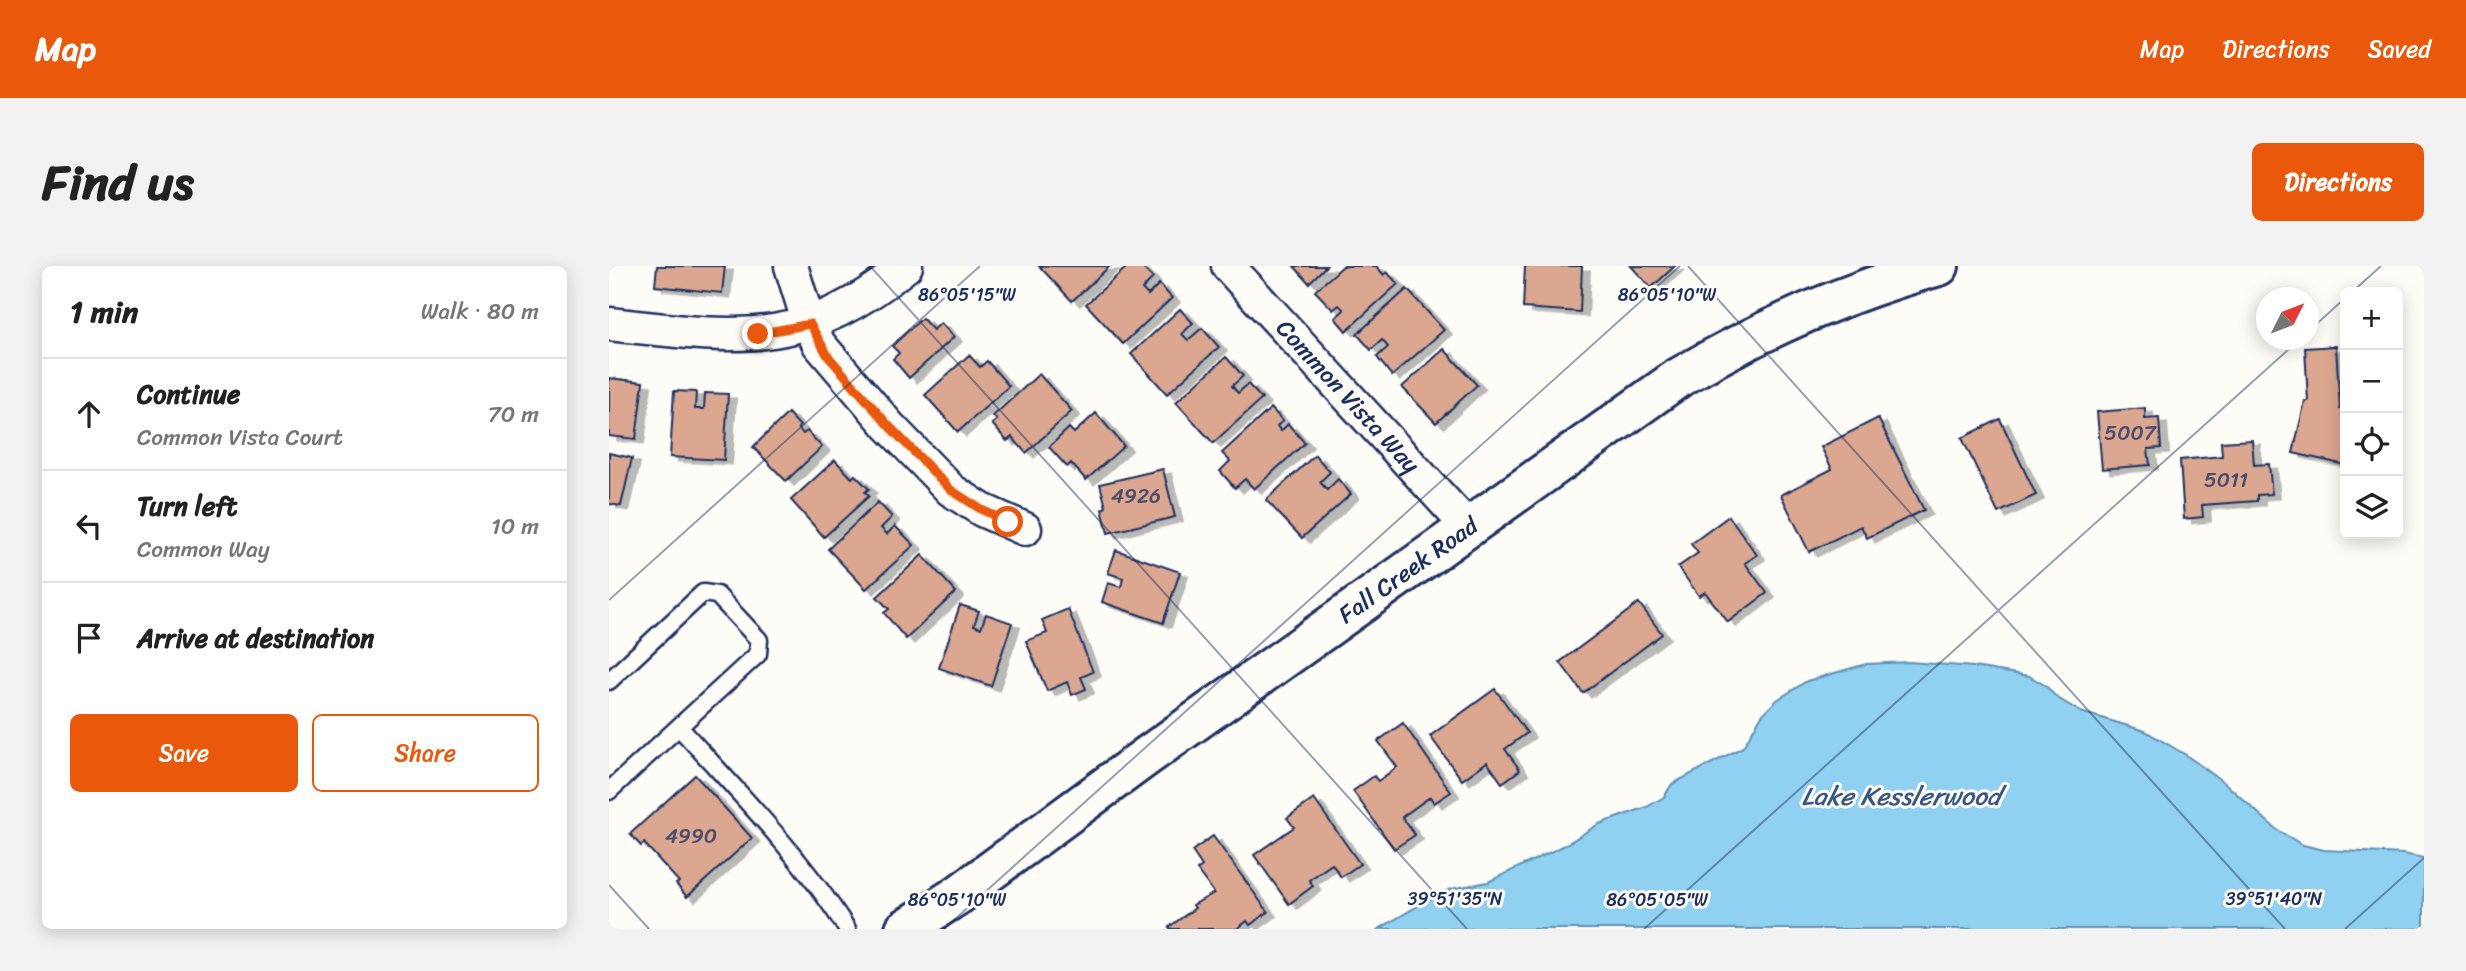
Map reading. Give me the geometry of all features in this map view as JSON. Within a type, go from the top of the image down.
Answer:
[{"type":"main road","name":"Fall Creek Road","points":[[905,929],[958,895],[1147,756],[1678,378],[1790,320],[1836,300],[1939,266]]},
{"type":"street","points":[[791,266],[810,324],[828,356],[889,426],[951,490],[982,510],[1025,529]]},
{"type":"street","points":[[609,324],[717,335],[777,332],[810,324],[855,304],[906,266]]},
{"type":"street","name":"Common Vista Way","points":[[1229,266],[1468,527]]},
{"type":"lane","points":[[609,681],[703,593],[717,595],[759,640],[758,654],[609,791]]},
{"type":"lane","points":[[679,727],[795,858],[831,903],[847,929]]},
{"type":"water","name":"Lake Kesslerwood","points":[[1909,662],[1974,667],[2029,676],[2081,712],[2145,731],[2186,755],[2226,784],[2277,830],[2303,845],[2324,850],[2403,854],[2424,858],[2424,929],[1379,929],[1451,889],[1488,882],[1565,845],[1599,824],[1647,807],[1664,797],[1672,784],[1743,747],[1762,715],[1777,700],[1807,681],[1866,664]]},
{"type":"building","points":[[657,266],[725,266],[722,293],[655,286]]},
{"type":"building","points":[[1039,266],[1110,266],[1072,301]]},
{"type":"building","points":[[1128,266],[1141,266],[1153,278],[1142,289],[1148,295],[1159,284],[1172,298],[1123,344],[1086,304]]},
{"type":"building","points":[[1294,266],[1326,266],[1309,283]]},
{"type":"building","points":[[1343,266],[1376,266],[1384,275],[1387,272],[1398,284],[1346,331],[1335,318],[1344,310],[1339,305],[1333,310],[1315,291]]},
{"type":"building","points":[[1525,266],[1582,266],[1580,312],[1523,308]]},
{"type":"building","points":[[1631,266],[1675,266],[1651,288]]},
{"type":"building","points":[[1407,289],[1444,330],[1392,376],[1377,357],[1388,347],[1382,340],[1371,350],[1357,334]]},
{"type":"building","points":[[1180,309],[1193,323],[1182,334],[1188,340],[1202,328],[1219,347],[1167,394],[1131,354]]},
{"type":"building","points":[[922,318],[933,330],[941,323],[954,337],[909,378],[893,359],[899,353],[892,346]]},
{"type":"building","points":[[2336,346],[2340,464],[2293,453],[2305,401],[2308,401],[2305,350],[2319,350],[2319,347]]},
{"type":"building","points":[[1444,349],[1477,385],[1436,423],[1402,387]]},
{"type":"building","points":[[969,355],[980,367],[987,361],[1009,386],[958,432],[925,395]]},
{"type":"building","points":[[1226,357],[1243,376],[1232,386],[1238,393],[1248,384],[1262,399],[1213,443],[1176,402]]},
{"type":"building","points":[[1039,374],[1072,411],[1026,453],[1012,437],[1007,441],[992,424],[997,420],[993,416]]},
{"type":"building","points":[[609,378],[643,382],[636,439],[609,436]]},
{"type":"building","points":[[674,391],[696,392],[695,409],[704,409],[705,393],[728,394],[724,460],[670,457]]},
{"type":"building","points":[[1271,408],[1283,421],[1277,426],[1281,431],[1288,424],[1305,443],[1254,489],[1245,479],[1235,488],[1220,471],[1230,461],[1222,453]]},
{"type":"building","points":[[2145,408],[2145,419],[2159,418],[2161,448],[2148,449],[2150,465],[2102,469],[2097,412]]},
{"type":"building","points":[[788,413],[800,426],[798,428],[803,434],[807,431],[822,447],[786,481],[753,447]]},
{"type":"building","points":[[1096,413],[1124,446],[1086,480],[1071,463],[1067,467],[1049,447],[1069,428],[1074,433]]},
{"type":"building","points":[[1878,418],[1924,510],[1867,538],[1861,526],[1809,552],[1781,495],[1832,469],[1821,447]]},
{"type":"building","points":[[2000,419],[2036,495],[1998,513],[1962,438]]},
{"type":"building","points":[[2252,440],[2254,465],[2269,464],[2272,494],[2257,495],[2257,501],[2202,505],[2203,517],[2184,519],[2180,460],[2222,456],[2221,442]]},
{"type":"building","points":[[609,453],[632,458],[621,506],[609,504]]},
{"type":"building","points":[[1315,455],[1330,472],[1320,482],[1327,490],[1338,479],[1351,494],[1302,538],[1266,500]]},
{"type":"building","points":[[835,460],[852,478],[855,475],[869,489],[865,492],[869,496],[824,537],[791,500]]},
{"type":"building","points":[[1163,469],[1175,517],[1108,533],[1102,509],[1106,507],[1100,484]]},
{"type":"building","points":[[878,502],[892,517],[881,528],[887,534],[895,526],[914,545],[866,589],[828,549]]},
{"type":"building","points":[[1729,516],[1757,555],[1745,563],[1767,593],[1728,622],[1705,592],[1699,596],[1678,567],[1698,553],[1691,544]]},
{"type":"building","points":[[1116,550],[1180,572],[1163,623],[1102,602],[1108,583],[1121,587],[1123,578],[1108,573]]},
{"type":"building","points":[[922,555],[956,592],[906,639],[884,613],[889,609],[877,597]]},
{"type":"building","points":[[1639,603],[1662,634],[1583,693],[1560,662]]},
{"type":"building","points":[[960,605],[979,611],[974,625],[981,628],[986,614],[1012,623],[991,686],[939,668]]},
{"type":"building","points":[[1068,609],[1093,672],[1081,677],[1086,689],[1072,695],[1067,682],[1047,691],[1026,641],[1047,633],[1042,620]]},
{"type":"building","points":[[1495,689],[1527,733],[1505,749],[1520,770],[1502,783],[1487,762],[1462,780],[1430,736]]},
{"type":"building","points":[[1403,723],[1451,792],[1434,803],[1430,797],[1402,817],[1415,835],[1394,849],[1353,791],[1374,776],[1378,781],[1397,767],[1378,741]]},
{"type":"building","points":[[695,775],[752,838],[687,897],[676,884],[679,882],[644,843],[641,846],[630,834]]},
{"type":"building","points":[[1314,799],[1360,864],[1341,877],[1332,864],[1309,880],[1313,886],[1289,904],[1254,855],[1294,827],[1287,818]]},
{"type":"building","points":[[1213,836],[1268,912],[1250,925],[1247,921],[1237,929],[1171,929],[1169,927],[1195,908],[1193,905],[1214,893],[1197,870],[1202,866],[1192,851]]},
{"type":"route","points":[[758,334],[810,324],[828,356],[889,426],[951,490],[982,510],[1008,522]]}]
